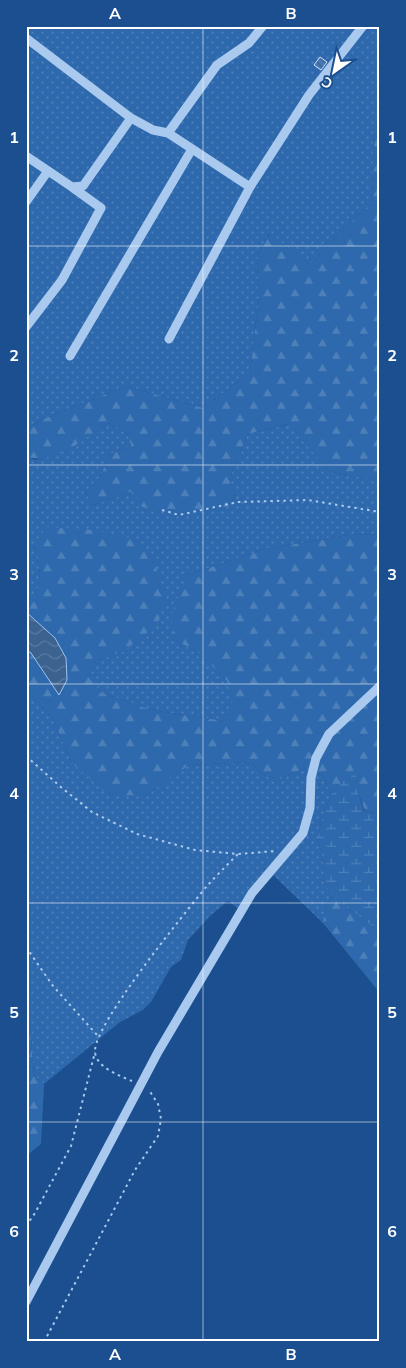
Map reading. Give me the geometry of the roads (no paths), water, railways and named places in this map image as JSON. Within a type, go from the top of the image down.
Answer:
[{"type":"street","points":[[168,133],[217,65],[249,43],[263,26]]},
{"type":"street","points":[[169,339],[250,187],[309,95],[364,26]]},
{"type":"street","points":[[26,38],[131,118],[153,130],[168,133],[250,187]]},
{"type":"street","points":[[72,186],[83,186],[131,118]]},
{"type":"street","points":[[70,356],[192,148]]},
{"type":"street","points":[[26,156],[72,186],[101,208],[62,280],[26,327]]},
{"type":"street","points":[[26,202],[48,171]]},
{"type":"street","points":[[26,1302],[158,1052],[252,893],[302,833],[310,808],[311,778],[316,758],[329,734],[380,686]]},
{"type":"water","points":[[26,612],[55,638],[66,658],[67,680],[59,695],[31,653],[26,650]]}]
